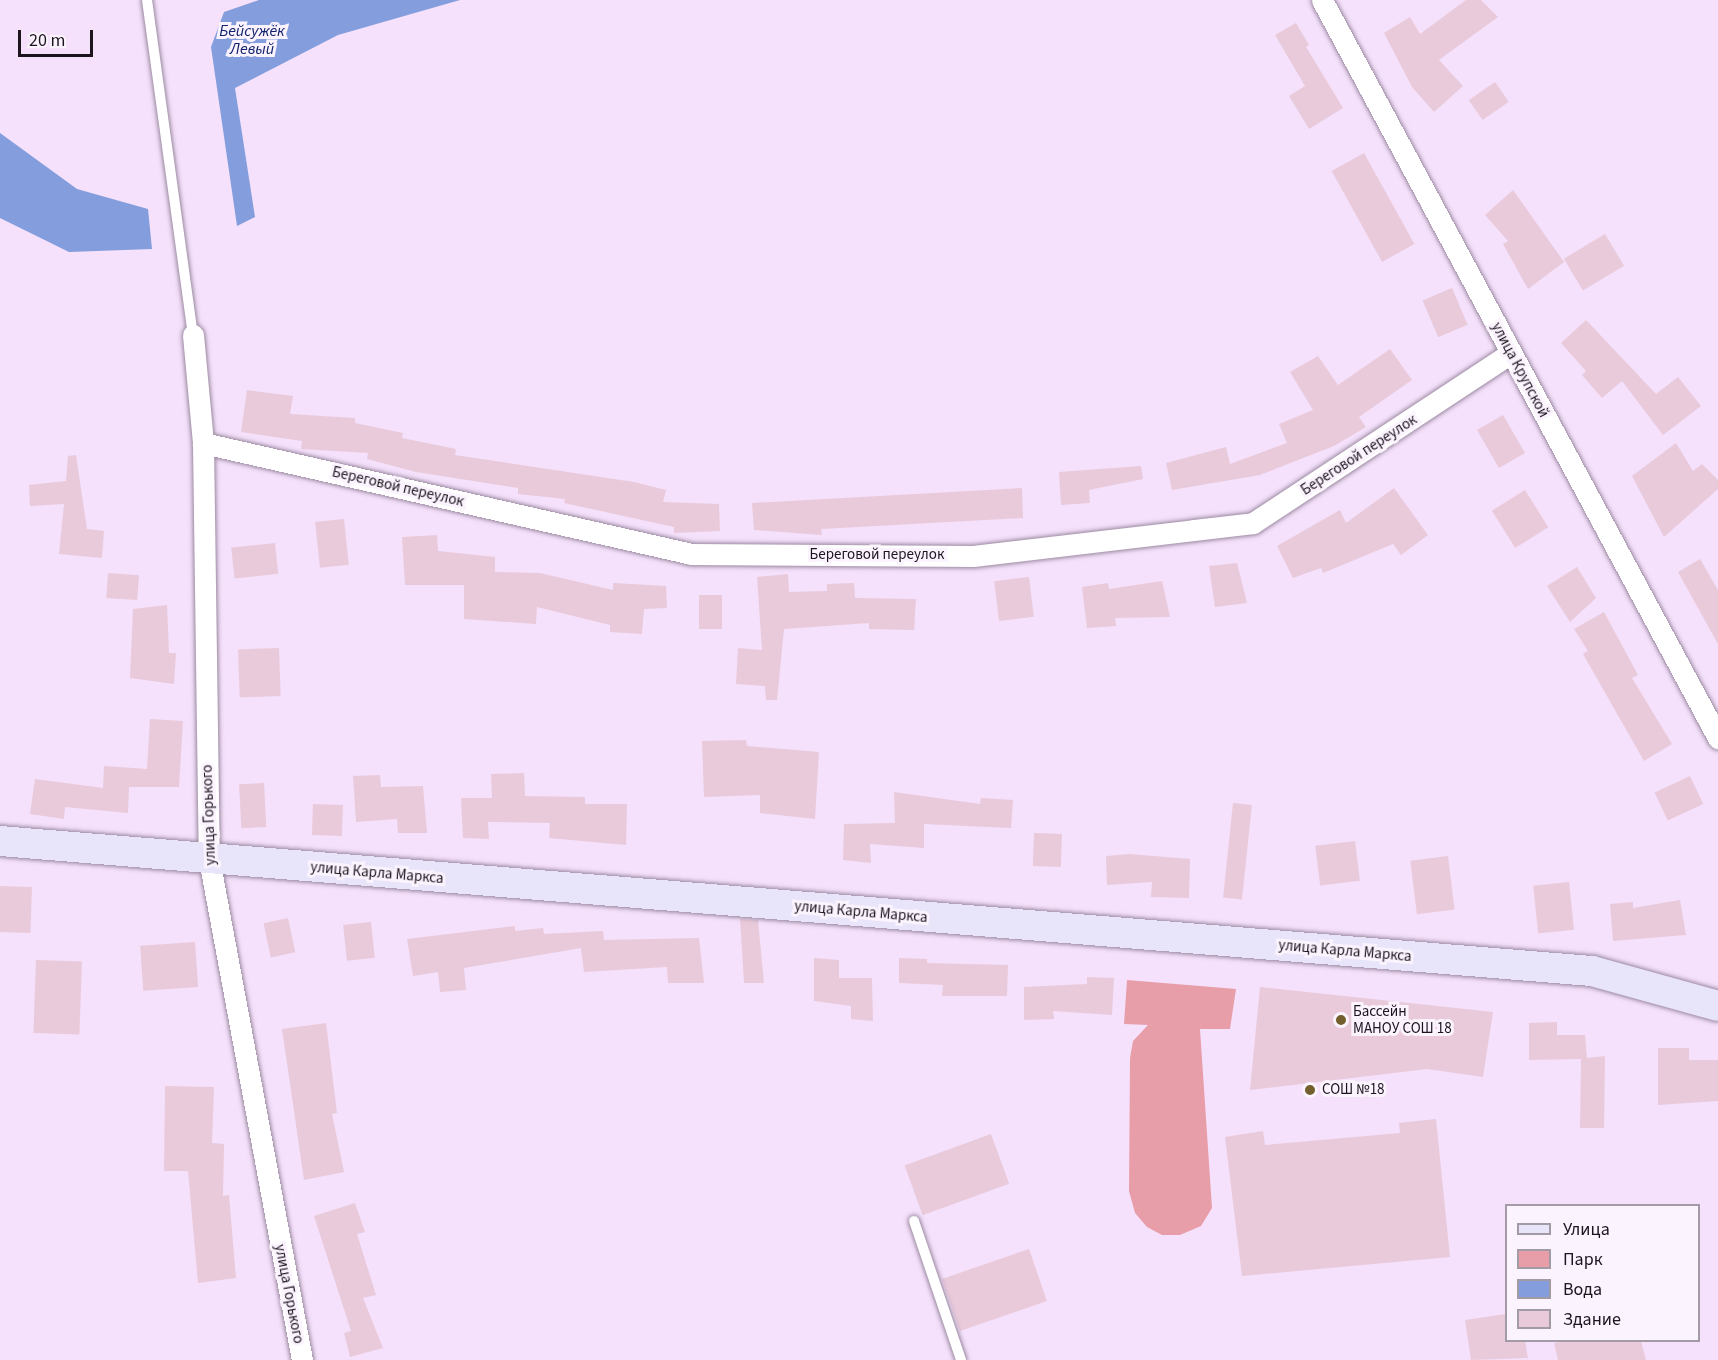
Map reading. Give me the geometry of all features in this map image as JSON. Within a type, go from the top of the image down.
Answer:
[{"type":"main road","name":"улица Карла Маркса","points":[[0,841],[1592,972],[1718,1006]]},
{"type":"street","name":"улица Крупской","points":[[1322,0],[1718,738]]},
{"type":"street","name":"улица Горького","points":[[193,335],[203,442],[209,859],[302,1360]]},
{"type":"street","name":"Береговой переулок","points":[[203,442],[690,554],[973,556],[1253,523],[1511,353]]},
{"type":"lane","points":[[147,0],[193,335]]},
{"type":"lane","points":[[914,1221],[961,1360]]},
{"type":"green space","points":[[1127,980],[1236,989],[1230,1029],[1200,1029],[1212,1208],[1201,1226],[1180,1235],[1162,1235],[1147,1227],[1135,1213],[1129,1191],[1130,1058],[1133,1041],[1148,1025],[1124,1024]]},
{"type":"water","name":"Бейсужёк Левый","points":[[259,0],[460,0],[338,35],[235,88],[255,217],[237,226],[211,47],[224,12]]},
{"type":"water","points":[[0,133],[77,189],[148,209],[152,249],[69,252],[0,218]]},
{"type":"building","points":[[1466,0],[1481,0],[1498,17],[1439,60],[1463,86],[1434,112],[1412,87],[1384,33],[1410,17],[1420,34]]},
{"type":"building","points":[[1296,23],[1309,45],[1306,47],[1343,108],[1309,129],[1289,96],[1305,86],[1275,35]]},
{"type":"building","points":[[1495,82],[1509,102],[1483,120],[1469,100]]},
{"type":"building","points":[[1364,153],[1414,244],[1382,262],[1332,171]]},
{"type":"building","points":[[1513,190],[1564,262],[1528,289],[1503,244],[1508,241],[1485,215]]},
{"type":"building","points":[[1605,234],[1624,266],[1583,290],[1564,259]]},
{"type":"building","points":[[1452,288],[1468,325],[1438,337],[1423,301]]},
{"type":"building","points":[[1586,320],[1656,394],[1678,377],[1701,406],[1663,435],[1622,381],[1602,398],[1582,375],[1586,371],[1561,343]]},
{"type":"building","points":[[1390,349],[1412,380],[1359,417],[1366,427],[1334,446],[1260,475],[1172,490],[1166,463],[1226,447],[1230,464],[1287,443],[1279,424],[1313,410],[1290,372],[1318,356],[1338,385]]},
{"type":"building","points":[[247,390],[293,396],[290,414],[355,418],[355,423],[403,433],[402,438],[456,449],[455,455],[634,482],[666,490],[663,502],[719,504],[720,531],[674,533],[674,527],[564,503],[565,499],[518,494],[518,488],[416,472],[367,459],[368,453],[301,449],[302,441],[241,432]]},
{"type":"building","points":[[1503,415],[1525,453],[1499,468],[1477,430]]},
{"type":"building","points":[[1676,443],[1693,471],[1702,464],[1718,480],[1718,489],[1664,537],[1632,476]]},
{"type":"building","points":[[76,455],[87,529],[104,531],[102,558],[59,554],[64,504],[30,506],[29,485],[66,481],[68,456]]},
{"type":"building","points":[[1141,466],[1143,479],[1089,490],[1090,503],[1061,505],[1059,472]]},
{"type":"building","points":[[1022,488],[1023,518],[821,529],[822,535],[754,530],[752,503]]},
{"type":"building","points":[[1394,488],[1428,535],[1401,555],[1393,544],[1323,573],[1321,568],[1293,578],[1277,546],[1340,510],[1346,523]]},
{"type":"building","points":[[1525,490],[1548,527],[1515,548],[1492,511]]},
{"type":"building","points":[[344,519],[349,565],[320,568],[315,522]]},
{"type":"building","points":[[437,535],[438,551],[495,557],[495,572],[540,573],[613,590],[613,583],[666,586],[667,608],[644,609],[642,634],[610,632],[610,625],[537,607],[536,624],[464,619],[464,585],[405,585],[402,537]]},
{"type":"building","points":[[275,543],[278,574],[234,578],[231,548]]},
{"type":"building","points":[[1700,559],[1718,590],[1718,644],[1678,572]]},
{"type":"building","points":[[1237,563],[1247,603],[1215,607],[1209,566]]},
{"type":"building","points":[[1577,567],[1596,598],[1570,622],[1547,586]]},
{"type":"building","points":[[108,573],[139,575],[137,600],[106,598]]},
{"type":"building","points":[[788,574],[789,592],[827,591],[827,584],[854,583],[855,598],[916,599],[914,630],[869,629],[869,623],[784,629],[777,700],[766,700],[765,686],[736,684],[738,648],[762,650],[757,577]]},
{"type":"building","points":[[1029,577],[1034,617],[999,621],[994,581]]},
{"type":"building","points":[[1162,581],[1170,617],[1115,618],[1116,626],[1087,628],[1082,587],[1108,583],[1109,589]]},
{"type":"building","points":[[699,595],[722,595],[722,629],[699,629]]},
{"type":"building","points":[[167,605],[169,653],[176,653],[174,684],[130,678],[133,609]]},
{"type":"building","points":[[1604,612],[1638,675],[1632,678],[1672,744],[1644,761],[1583,654],[1588,651],[1574,629]]},
{"type":"building","points":[[279,648],[281,696],[240,697],[238,649]]},
{"type":"building","points":[[150,719],[183,721],[179,787],[129,787],[128,813],[65,807],[64,819],[30,814],[35,779],[103,788],[104,766],[147,769]]},
{"type":"building","points":[[746,740],[747,746],[819,752],[815,819],[760,813],[760,795],[704,797],[702,741]]},
{"type":"building","points":[[524,773],[525,796],[585,797],[585,804],[627,804],[626,845],[549,838],[550,823],[488,822],[489,839],[463,838],[461,798],[492,798],[491,774]]},
{"type":"building","points":[[380,775],[381,787],[423,786],[427,833],[398,833],[397,819],[356,822],[353,776]]},
{"type":"building","points":[[1690,776],[1703,804],[1668,821],[1655,792]]},
{"type":"building","points":[[264,783],[266,827],[241,828],[239,784]]},
{"type":"building","points":[[894,792],[980,804],[981,798],[1013,800],[1011,828],[924,824],[924,848],[870,844],[871,863],[843,860],[844,824],[895,823]]},
{"type":"building","points":[[1233,803],[1252,805],[1242,899],[1223,897]]},
{"type":"building","points":[[313,804],[343,805],[342,836],[312,835]]},
{"type":"building","points":[[1034,833],[1062,834],[1061,867],[1033,866]]},
{"type":"building","points":[[1355,841],[1360,881],[1320,886],[1315,846]]},
{"type":"building","points":[[1130,854],[1190,859],[1189,898],[1151,897],[1152,882],[1107,885],[1106,856]]},
{"type":"building","points":[[1448,856],[1455,910],[1417,914],[1410,861]]},
{"type":"building","points":[[1569,882],[1574,930],[1538,934],[1533,886]]},
{"type":"building","points":[[0,886],[32,887],[30,933],[0,932]]},
{"type":"building","points":[[1680,900],[1686,935],[1613,941],[1610,904],[1633,902],[1633,908]]},
{"type":"building","points":[[288,918],[295,952],[271,957],[264,923]]},
{"type":"building","points":[[740,919],[758,920],[764,983],[744,983]]},
{"type":"building","points":[[371,922],[375,958],[347,961],[343,925]]},
{"type":"building","points":[[515,926],[515,931],[543,928],[544,934],[603,931],[604,940],[699,938],[704,983],[668,983],[667,967],[584,972],[581,948],[464,968],[466,990],[440,992],[438,972],[413,976],[407,939]]},
{"type":"building","points":[[195,942],[198,987],[143,991],[140,946]]},
{"type":"building","points":[[814,958],[839,960],[839,978],[872,978],[873,1021],[851,1019],[851,1006],[814,1001]]},
{"type":"building","points":[[899,958],[927,959],[927,963],[1008,965],[1007,996],[942,996],[943,985],[899,983]]},
{"type":"building","points":[[36,960],[82,962],[79,1035],[33,1033]]},
{"type":"building","points":[[1087,977],[1114,978],[1112,1015],[1053,1011],[1054,1019],[1024,1020],[1024,987],[1087,984]]},
{"type":"building","points":[[1260,987],[1493,1012],[1483,1077],[1427,1069],[1250,1090]]},
{"type":"building","points":[[1557,1022],[1557,1035],[1585,1035],[1587,1058],[1605,1056],[1604,1128],[1580,1128],[1581,1059],[1529,1060],[1529,1023]]},
{"type":"building","points":[[326,1023],[337,1113],[332,1114],[344,1172],[304,1180],[282,1029]]},
{"type":"building","points":[[1658,1048],[1689,1048],[1689,1060],[1718,1060],[1718,1101],[1658,1105]]},
{"type":"building","points":[[165,1086],[214,1087],[212,1143],[224,1144],[223,1196],[229,1195],[236,1278],[198,1283],[188,1171],[164,1171]]},
{"type":"building","points":[[1436,1119],[1450,1257],[1242,1276],[1225,1137],[1263,1131],[1265,1145],[1400,1133],[1399,1123]]},
{"type":"building","points":[[991,1134],[1009,1184],[923,1215],[905,1165]]},
{"type":"building","points":[[355,1203],[365,1232],[357,1234],[376,1295],[363,1298],[383,1348],[350,1357],[344,1333],[351,1331],[314,1216]]},
{"type":"building","points":[[1029,1249],[1047,1301],[960,1331],[942,1279]]},
{"type":"building","points":[[1505,1314],[1505,1342],[1525,1342],[1528,1358],[1471,1360],[1465,1320]]},
{"type":"building","points":[[1641,1342],[1646,1360],[1558,1360],[1554,1343]]},
{"type":"place","name":"Бассейн МАНОУ СОШ 18","points":[[1341,1020]]},
{"type":"place","name":"СОШ №18","points":[[1310,1090]]}]
